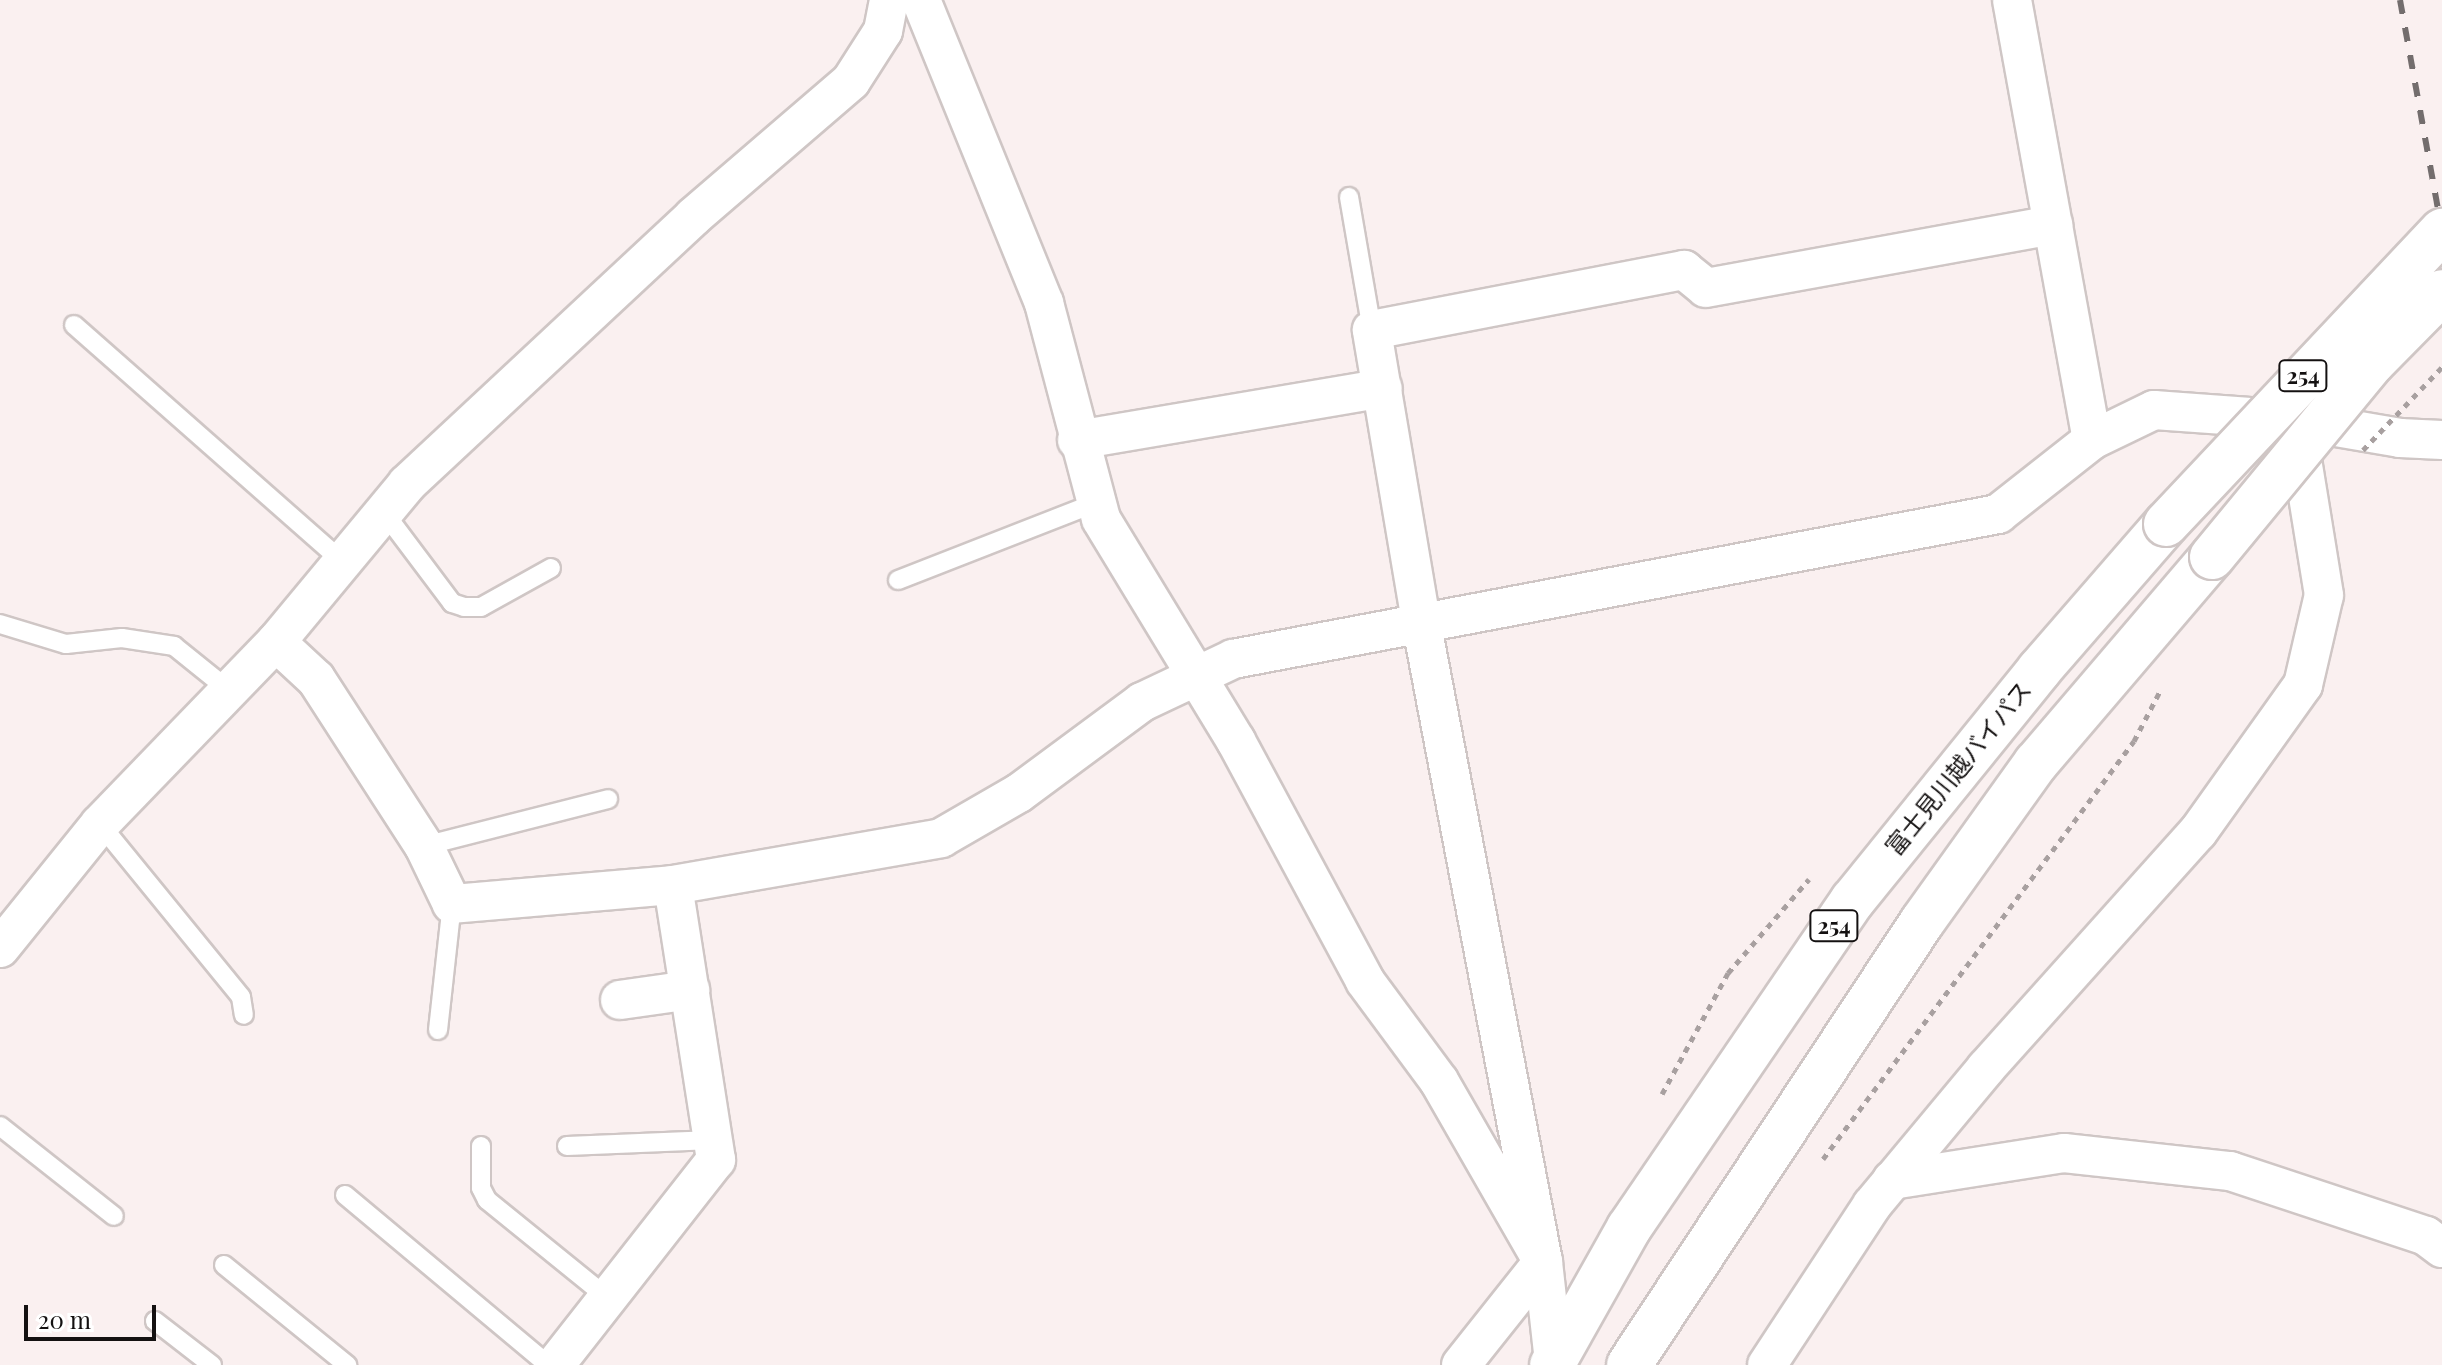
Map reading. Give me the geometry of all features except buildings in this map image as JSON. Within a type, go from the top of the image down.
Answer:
[{"type":"highway","name":"富士見川越バイパス","points":[[1553,1364],[1629,1228],[1853,900],[2039,670],[2166,524],[2442,231]]},
{"type":"highway","name":"254","points":[[1629,1365],[1922,922],[2036,763],[2373,362],[2442,292]]},
{"type":"street","points":[[2012,0],[2092,440]]},
{"type":"street","points":[[0,948],[100,824],[231,692],[383,511],[693,217],[851,81],[883,31],[915,1],[1044,303],[1077,440],[1096,503],[1365,981],[1439,1081],[1543,1262]]},
{"type":"street","points":[[1553,1364],[1543,1262],[1421,621],[1372,330],[1684,270],[1706,288],[2053,225]]},
{"type":"street","points":[[1077,440],[1383,388]]},
{"type":"street","points":[[276,642],[316,679],[424,846],[452,904],[673,885],[941,838],[1019,793],[1142,702],[1233,659],[1998,514],[2092,440],[2154,410],[2295,420],[2400,438],[2442,440]]},
{"type":"street","points":[[1767,1365],[1892,1180],[2198,832],[2303,685],[2324,595],[2295,420]]},
{"type":"street","points":[[555,1365],[706,1179],[716,1160],[673,885]]},
{"type":"street","points":[[620,1000],[690,990]]},
{"type":"street","points":[[1892,1180],[2064,1153],[2230,1171],[2426,1236],[2442,1248]]},
{"type":"street","points":[[1461,1365],[1543,1262]]},
{"type":"lane","points":[[1349,197],[1372,330]]},
{"type":"lane","points":[[74,325],[343,562]]},
{"type":"lane","points":[[898,580],[1096,503]]},
{"type":"lane","points":[[383,511],[452,603],[481,607],[551,568]]},
{"type":"lane","points":[[0,624],[66,644],[122,638],[174,646],[231,692]]},
{"type":"lane","points":[[424,846],[608,799]]},
{"type":"lane","points":[[100,824],[241,997],[244,1015]]},
{"type":"lane","points":[[438,1030],[452,904]]},
{"type":"lane","points":[[0,1126],[114,1216]]},
{"type":"lane","points":[[567,1146],[713,1140]]},
{"type":"lane","points":[[481,1146],[481,1188],[487,1200],[608,1298]]},
{"type":"lane","points":[[345,1195],[548,1365]]},
{"type":"lane","points":[[224,1265],[347,1365]]},
{"type":"lane","points":[[155,1321],[212,1365]]},
{"type":"path","points":[[1821,1162],[2134,741],[2163,685]]},
{"type":"railway","points":[[2400,0],[2442,231]]}]
